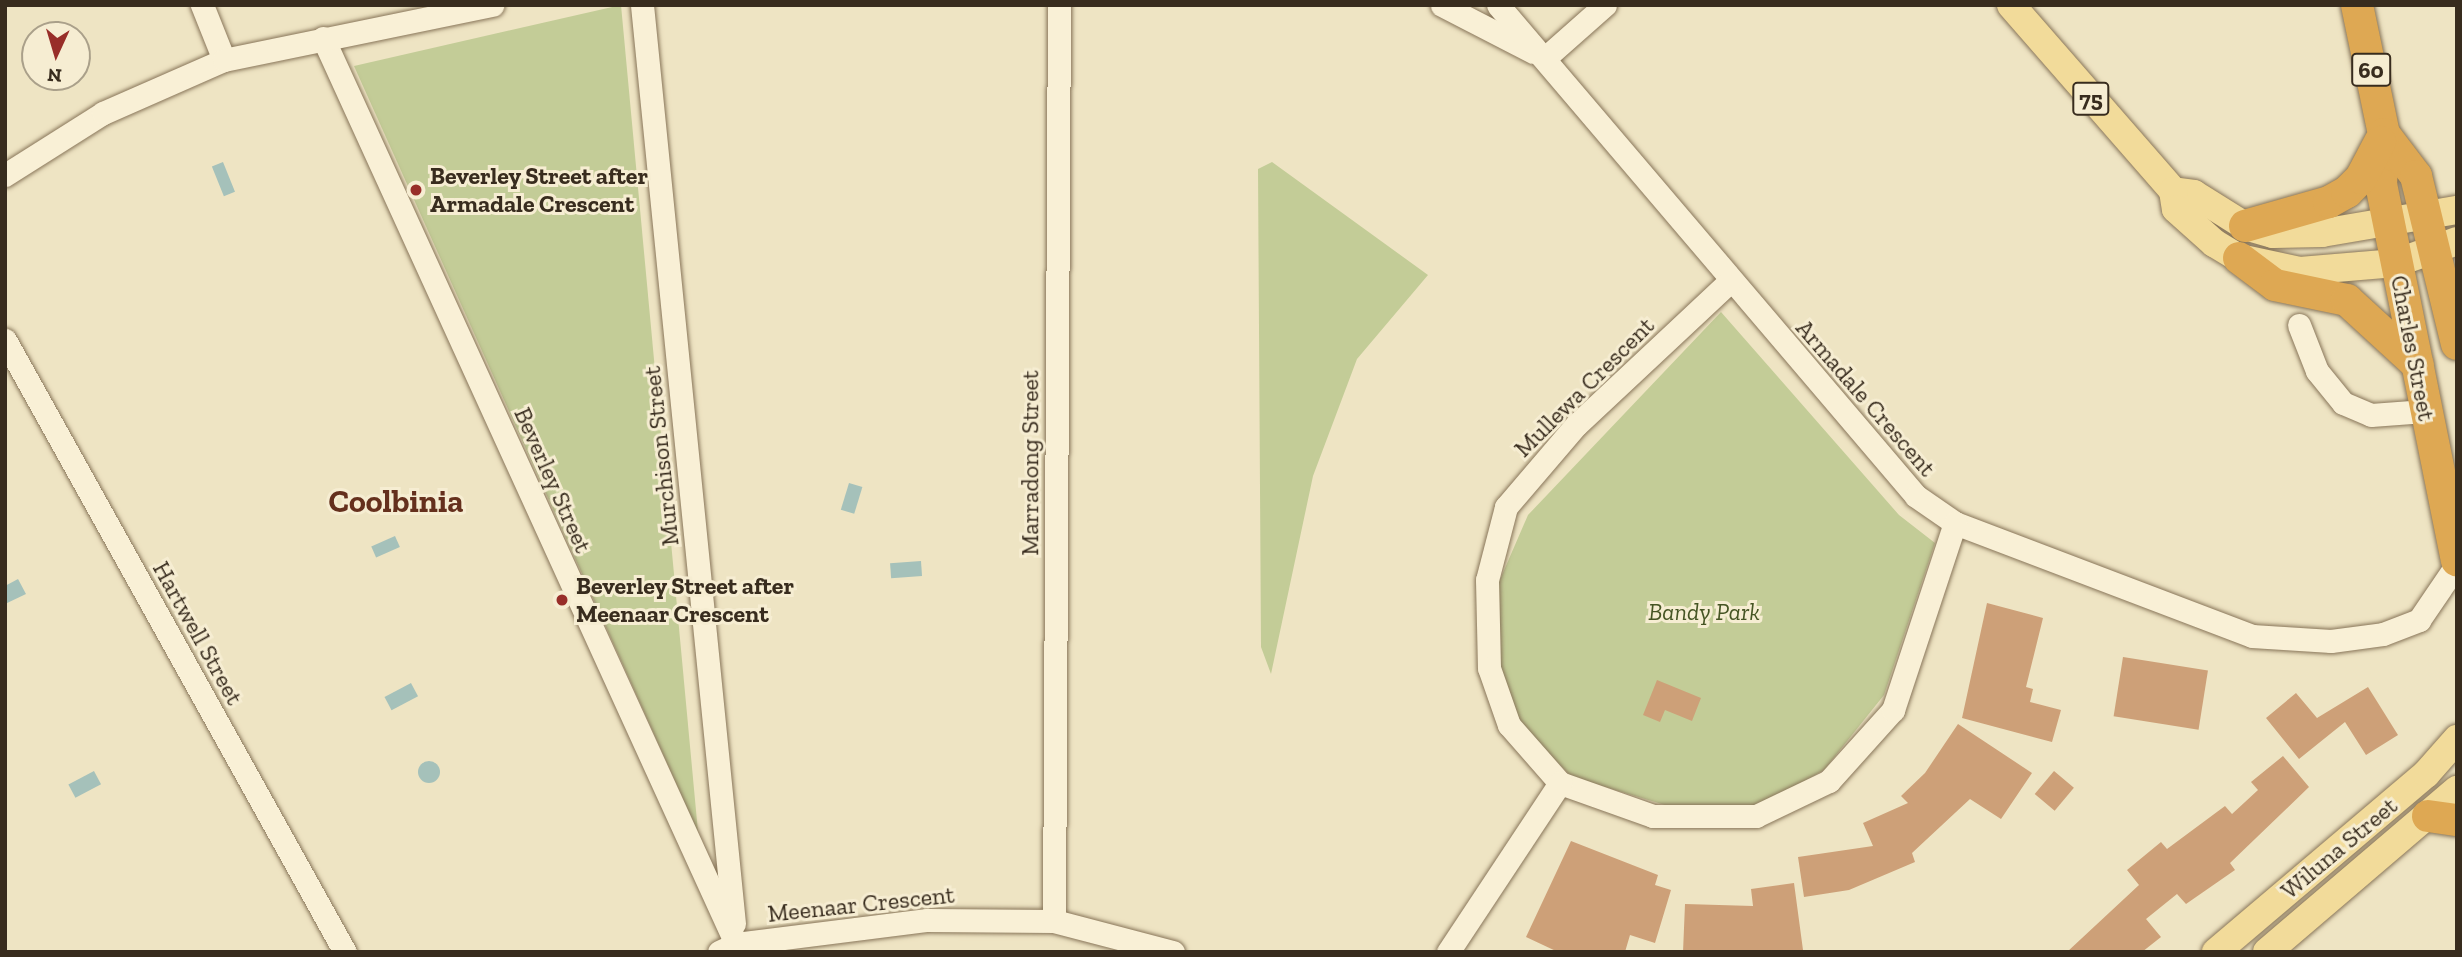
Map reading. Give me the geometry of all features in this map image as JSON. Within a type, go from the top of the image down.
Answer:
[{"type":"highway","name":"Charles Street","points":[[2357,5],[2384,134],[2381,184],[2457,562]]},
{"type":"highway","name":"Charles Street","points":[[2384,134],[2416,176],[2426,216],[2446,247],[2457,344]]},
{"type":"highway","points":[[2245,226],[2329,202],[2347,192],[2361,178],[2384,134]]},
{"type":"highway","points":[[2239,258],[2275,285],[2347,300],[2418,365]]},
{"type":"main road","name":"75","points":[[2011,5],[2174,191],[2176,209],[2196,231],[2239,258],[2300,271],[2396,263],[2446,247]]},
{"type":"main road","points":[[2174,191],[2194,194],[2245,226],[2297,235],[2389,223],[2457,210]]},
{"type":"main road","name":"Wiluna Street","points":[[2216,952],[2426,775],[2457,739]]},
{"type":"main road","name":"Wiluna Street","points":[[2267,952],[2442,818],[2457,790]]},
{"type":"street","points":[[202,5],[224,60]]},
{"type":"street","points":[[5,175],[103,113],[224,60],[492,5]]},
{"type":"street","name":"Murchison Street","points":[[642,5],[728,948]]},
{"type":"street","name":"Marradong Street","points":[[1054,921],[1059,5]]},
{"type":"street","name":"Armadale Crescent","points":[[1442,5],[1545,58],[1729,282],[1916,496],[1955,523],[2252,636],[2331,641],[2383,634],[2419,620],[2438,598],[2457,562]]},
{"type":"street","points":[[1498,5],[1545,58],[1605,5]]},
{"type":"street","name":"Beverley Street","points":[[323,38],[728,948]]},
{"type":"street","name":"Mullewa Crescent","points":[[1729,282],[1576,425],[1506,507],[1487,580],[1489,668],[1509,725],[1560,783],[1653,816],[1756,816],[1829,781],[1893,710],[1955,523]]},
{"type":"street","points":[[2299,325],[2317,371],[2343,403],[2371,415],[2425,411]]},
{"type":"street","name":"Hartwell Street","points":[[5,340],[345,952]]},
{"type":"street","points":[[1448,952],[1560,783]]},
{"type":"street","name":"Meenaar Crescent","points":[[728,948],[927,920],[1054,921],[1173,952]]},
{"type":"green space","points":[[621,5],[698,832],[354,66]]},
{"type":"green space","points":[[1272,162],[1428,275],[1357,359],[1313,476],[1271,674],[1261,647],[1258,169]]},
{"type":"green space","name":"Bandy Park","points":[[1721,312],[1899,515],[1935,543],[1884,695],[1824,770],[1761,806],[1665,805],[1572,777],[1521,726],[1501,670],[1499,582],[1528,515]]},
{"type":"water","points":[[223,162],[235,192],[224,196],[212,166]]},
{"type":"water","points":[[849,483],[862,487],[854,514],[841,510]]},
{"type":"water","points":[[395,536],[400,547],[376,558],[371,547]]},
{"type":"water","points":[[921,561],[922,576],[891,578],[890,563]]},
{"type":"water","points":[[18,579],[26,594],[5,604],[5,586]]},
{"type":"water","points":[[411,683],[418,696],[392,710],[385,697]]},
{"type":"water","points":[[429,761],[437,764],[440,772],[437,780],[429,783],[421,780],[418,772],[421,764]]},
{"type":"water","points":[[94,771],[101,784],[75,798],[68,785]]},
{"type":"building","points":[[1987,603],[2043,618],[2026,687],[2033,689],[2030,702],[2061,710],[2052,742],[1962,718]]},
{"type":"building","points":[[2123,657],[2208,670],[2199,730],[2114,716]]},
{"type":"building","points":[[1657,680],[1701,698],[1692,721],[1665,710],[1660,722],[1643,715]]},
{"type":"building","points":[[2368,687],[2398,735],[2366,755],[2345,722],[2299,759],[2266,718],[2296,693],[2317,718]]},
{"type":"building","points":[[1958,724],[2032,773],[2001,819],[1970,799],[1912,853],[1915,862],[1849,890],[1804,897],[1798,857],[1873,846],[1863,823],[1908,803],[1901,796],[1925,773]]},
{"type":"building","points":[[2283,756],[2309,787],[2230,863],[2235,870],[2186,904],[2177,894],[2146,919],[2161,937],[2142,952],[2067,952],[2139,885],[2127,870],[2161,842],[2167,849],[2225,806],[2232,814],[2258,790],[2251,782]]},
{"type":"building","points":[[2054,771],[2074,788],[2055,811],[2035,794]]},
{"type":"building","points":[[1571,841],[1658,875],[1655,885],[1671,890],[1655,943],[1630,935],[1625,952],[1558,952],[1526,937]]},
{"type":"building","points":[[1794,883],[1803,950],[1683,952],[1685,904],[1753,906],[1751,889]]},
{"type":"place","name":"Beverley Street after Armadale Crescent","points":[[416,190]]},
{"type":"place","name":"Beverley Street after Meenaar Crescent","points":[[562,600]]},
{"type":"district","name":"Coolbinia","points":[[396,501]]}]
